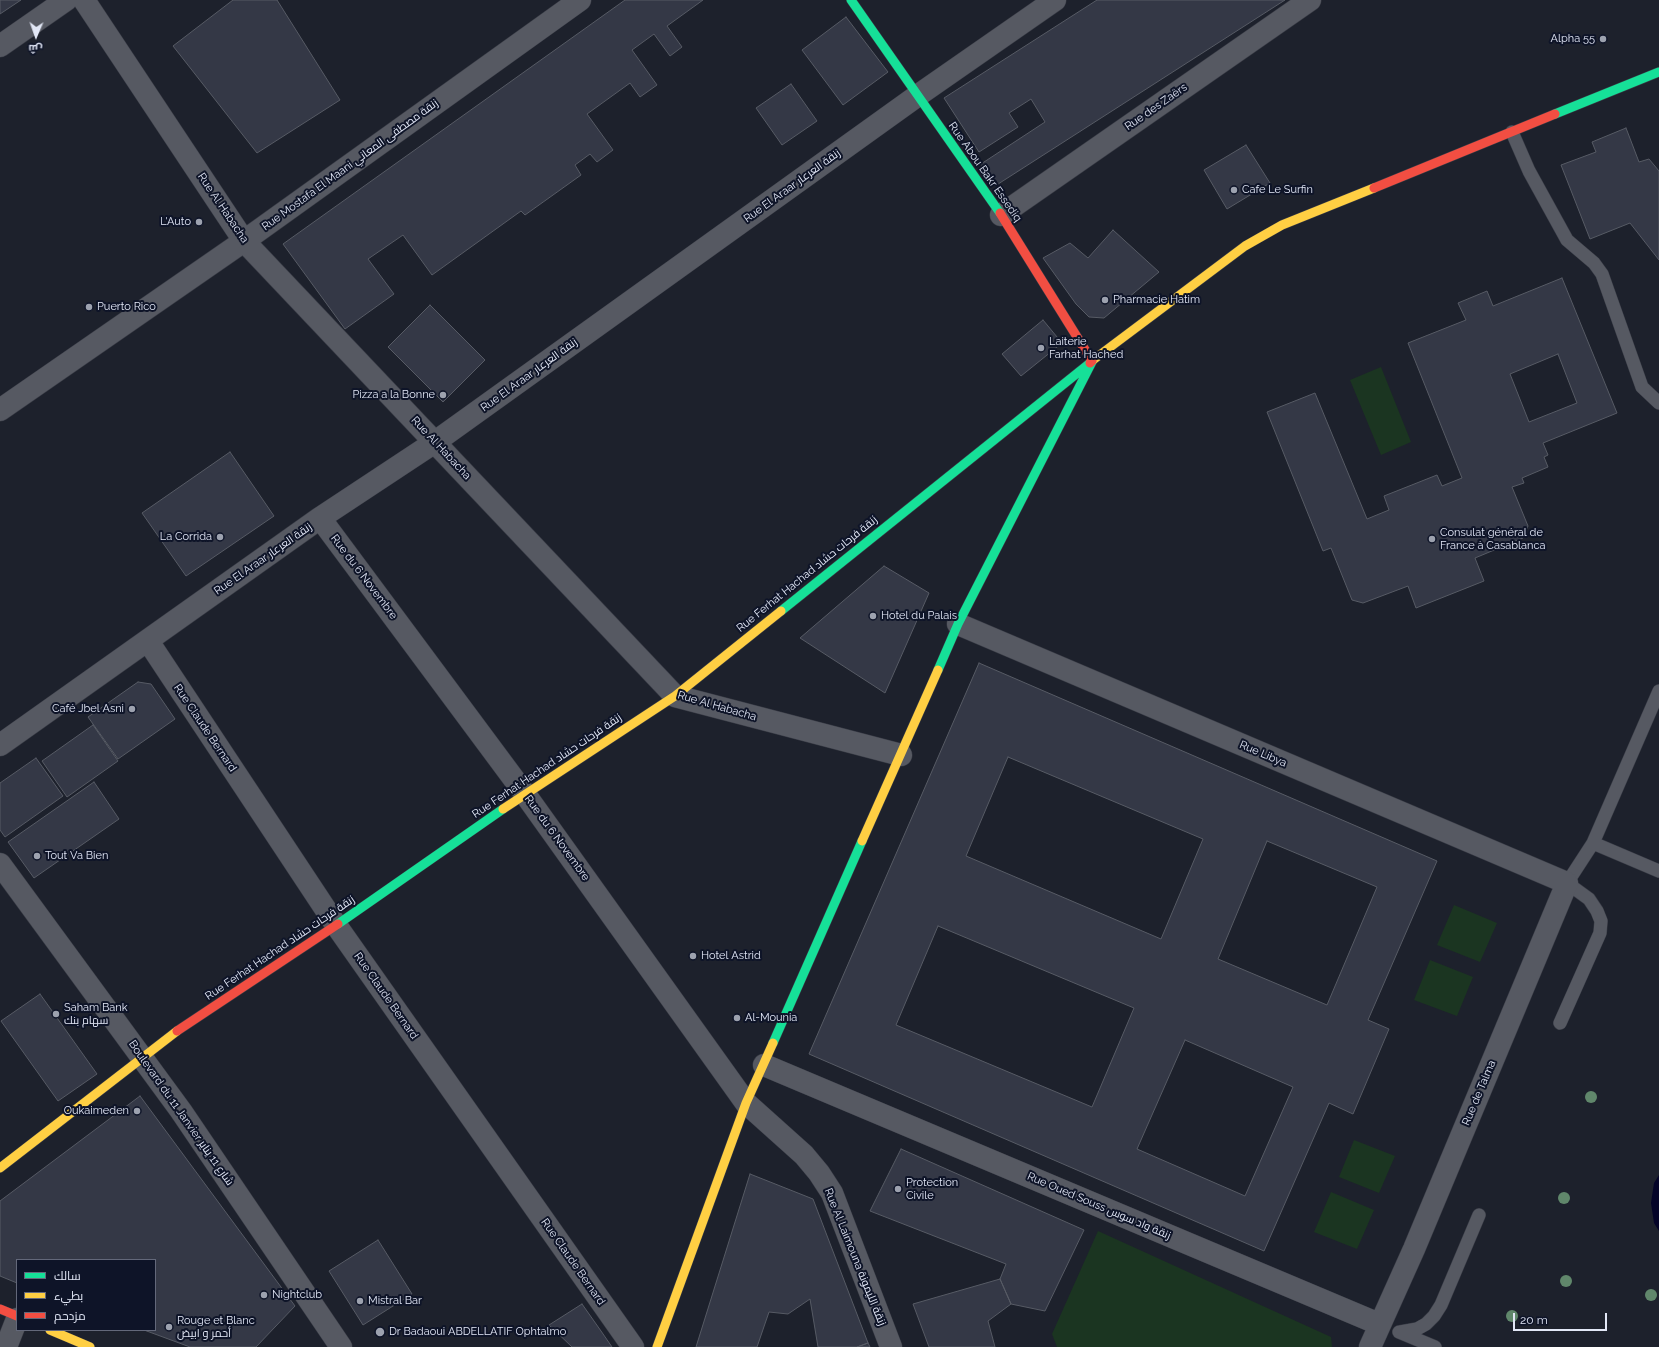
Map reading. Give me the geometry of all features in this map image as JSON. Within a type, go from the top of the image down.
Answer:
[{"type":"street","points":[[0,46],[66,0]]},
{"type":"street","name":"Rue Al Habacha","points":[[84,0],[244,241],[675,696],[901,755]]},
{"type":"street","name":"Rue Mostafa El Maani زنقة مصطفى المعاني","points":[[0,410],[244,241],[580,0]]},
{"type":"street","name":"Rue Abou Bakr Essediq","points":[[851,0],[1001,215],[1092,361]]},
{"type":"street","name":"Rue El Araar زنقة العرعار","points":[[0,745],[320,518],[435,442],[918,96],[1055,0]]},
{"type":"street","name":"Rue des Zaërs","points":[[1001,215],[1310,0]]},
{"type":"street","name":"Rue Ferhat Hachad زنقة فرحات حشاد","points":[[0,1168],[169,1037],[336,925],[525,794],[675,696],[1092,361],[1245,246],[1282,225],[1659,72]]},
{"type":"street","points":[[657,1347],[746,1103],[958,624],[1092,361]]},
{"type":"street","name":"Rue du 6 Novembre","points":[[320,518],[525,794],[746,1103]]},
{"type":"street","name":"Rue Libya","points":[[958,624],[1567,883]]},
{"type":"street","name":"Rue Claude Bernard","points":[[148,641],[336,925],[633,1347]]},
{"type":"street","name":"Boulevard du 11 Janvier شارع 11 يناير","points":[[0,864],[186,1118],[342,1347]]},
{"type":"street","name":"Rue de Talma","points":[[1370,1347],[1379,1324],[1414,1249],[1567,883]]},
{"type":"street","name":"Rue Oued Souss زنقة واد سوس","points":[[764,1065],[1379,1324]]},
{"type":"street","name":"Rue Al Laimouna زنقة الليمونة","points":[[746,1103],[804,1155],[819,1173],[832,1193],[891,1347]]},
{"type":"street","points":[[0,1309],[16,1316]]},
{"type":"street","points":[[6,1347],[16,1322]]},
{"type":"street","points":[[52,1331],[90,1347]]},
{"type":"lane","points":[[1512,132],[1529,171],[1567,240],[1594,263],[1602,274],[1642,387],[1659,403]]},
{"type":"lane","name":"Rue de Talma","points":[[1567,883],[1593,843],[1659,691]]},
{"type":"lane","points":[[1593,843],[1659,871]]},
{"type":"lane","points":[[1560,1023],[1600,933],[1601,921],[1597,911],[1589,899],[1567,883]]},
{"type":"lane","points":[[1400,1332],[1417,1329],[1426,1324],[1434,1316],[1440,1306],[1480,1216]]},
{"type":"lane","name":"Rue Oued Souss زنقة واد سوس","points":[[1379,1324],[1436,1347]]},
{"type":"green space","points":[[1381,367],[1411,442],[1381,455],[1350,380]]},
{"type":"green space","points":[[1454,905],[1497,923],[1480,962],[1437,945]]},
{"type":"green space","points":[[1430,960],[1473,977],[1457,1016],[1414,1000]]},
{"type":"green space","points":[[1354,1140],[1395,1156],[1379,1193],[1339,1177]]},
{"type":"green space","points":[[1331,1192],[1374,1210],[1357,1249],[1314,1232]]},
{"type":"green space","points":[[1098,1231],[1331,1337],[1332,1347],[1057,1347],[1052,1334]]},
{"type":"water","points":[[1659,1175],[1659,1231],[1654,1223],[1651,1203],[1654,1183]]},
{"type":"building","points":[[0,0],[21,0],[0,14]]},
{"type":"building","points":[[233,0],[277,0],[340,100],[257,153],[173,46]]},
{"type":"building","points":[[625,0],[703,0],[667,26],[682,47],[670,56],[654,34],[632,50],[657,85],[640,97],[630,83],[587,114],[613,150],[597,162],[590,154],[575,165],[581,175],[525,215],[521,211],[432,275],[403,235],[368,259],[394,294],[345,329],[283,244]]},
{"type":"building","points":[[1097,0],[1285,0],[995,186],[981,164],[1045,122],[1031,99],[1009,113],[1018,127],[979,152],[944,98]]},
{"type":"building","points":[[846,17],[888,72],[843,105],[802,50]]},
{"type":"building","points":[[791,84],[817,121],[782,145],[756,108]]},
{"type":"building","points":[[1626,128],[1639,162],[1649,159],[1659,171],[1659,260],[1630,223],[1590,239],[1561,165],[1596,152],[1592,142]]},
{"type":"building","points":[[1246,145],[1270,183],[1227,209],[1204,170]]},
{"type":"building","points":[[1113,230],[1159,272],[1104,318],[1089,317],[1076,304],[1043,258],[1070,243],[1088,258]]},
{"type":"building","points":[[1562,278],[1617,413],[1543,443],[1548,455],[1544,457],[1548,467],[1522,478],[1524,483],[1512,487],[1528,526],[1523,538],[1475,558],[1484,581],[1416,608],[1408,586],[1363,603],[1352,600],[1331,548],[1323,551],[1267,412],[1315,393],[1367,519],[1389,510],[1384,496],[1437,475],[1442,486],[1462,478],[1408,343],[1466,320],[1458,303],[1487,291],[1493,306]],"holes":[[[1558,354],[1577,403],[1529,422],[1510,374]]]},
{"type":"building","points":[[430,305],[485,360],[443,402],[388,347]]},
{"type":"building","points":[[1043,320],[1062,343],[1021,376],[1002,354]]},
{"type":"building","points":[[230,452],[274,516],[186,576],[142,513]]},
{"type":"building","name":"Hotel du Palais","points":[[884,566],[929,593],[885,693],[800,638]]},
{"type":"building","points":[[979,663],[1437,861],[1368,1020],[1389,1029],[1353,1114],[1329,1103],[1264,1251],[809,1054]],"holes":[[[1008,757],[1203,839],[1161,939],[966,856]],[[1267,841],[1377,887],[1327,1005],[1218,959]],[[938,926],[1134,1008],[1092,1107],[896,1025]],[[1185,1040],[1293,1087],[1245,1196],[1137,1149]]]},
{"type":"building","points":[[138,682],[151,684],[175,719],[118,759],[88,717]]},
{"type":"building","points":[[93,725],[118,761],[67,797],[42,761]]},
{"type":"building","points":[[36,758],[63,796],[5,837],[0,830],[0,783]]},
{"type":"building","points":[[94,782],[119,819],[34,878],[8,842]]},
{"type":"building","points":[[40,994],[97,1074],[58,1101],[1,1021]]},
{"type":"building","points":[[140,1096],[295,1306],[256,1347],[190,1347],[147,1331],[156,1331],[156,1259],[16,1259],[16,1283],[0,1276],[0,1201]]},
{"type":"building","points":[[901,1149],[1084,1230],[1045,1311],[1011,1304],[1000,1279],[1006,1264],[870,1211]]},
{"type":"building","points":[[750,1174],[813,1199],[868,1343],[857,1347],[818,1347],[810,1299],[788,1314],[769,1312],[757,1347],[696,1347]]},
{"type":"building","points":[[378,1240],[412,1294],[363,1325],[329,1271]]},
{"type":"building","points":[[1000,1279],[1011,1304],[988,1321],[995,1347],[929,1347],[913,1304]]},
{"type":"building","points":[[582,1304],[612,1347],[572,1347],[549,1325]]},
{"type":"building","points":[[868,1343],[870,1347],[857,1347]]},
{"type":"traffic: fast","points":[[851,0],[1000,213]]},
{"type":"traffic: fast","points":[[1555,114],[1659,72]]},
{"type":"traffic: fast","points":[[938,670],[958,624],[1093,360]]},
{"type":"traffic: fast","points":[[781,611],[1090,363]]},
{"type":"traffic: fast","points":[[338,924],[503,809]]},
{"type":"traffic: fast","points":[[773,1043],[862,841]]},
{"type":"traffic: slow","points":[[1093,360],[1245,246],[1282,225],[1374,188]]},
{"type":"traffic: slow","points":[[503,809],[675,696],[781,611]]},
{"type":"traffic: slow","points":[[862,841],[938,670]]},
{"type":"traffic: slow","points":[[0,1168],[177,1031]]},
{"type":"traffic: slow","points":[[657,1347],[746,1103],[773,1043]]},
{"type":"traffic: slow","points":[[52,1331],[90,1347]]},
{"type":"traffic: jam","points":[[1374,188],[1555,114]]},
{"type":"traffic: jam","points":[[1000,213],[1092,361],[1090,363]]},
{"type":"traffic: jam","points":[[177,1031],[338,924]]},
{"type":"traffic: jam","points":[[0,1309],[16,1316]]},
{"type":"place","name":"Alpha 55","points":[[1603,39]]},
{"type":"place","name":"Cafe Le Surfin","points":[[1234,190]]},
{"type":"place","name":"L'Auto","points":[[199,222]]},
{"type":"place","name":"Pharmacie Hatim","points":[[1105,300]]},
{"type":"place","name":"Puerto Rico","points":[[89,307]]},
{"type":"place","name":"Laiterie Farhat Hached","points":[[1041,348]]},
{"type":"place","name":"Pizza a la Bonne","points":[[443,395]]},
{"type":"place","name":"La Corrida","points":[[220,537]]},
{"type":"place","name":"Consulat général de France à Casablanca","points":[[1432,539]]},
{"type":"place","name":"Hotel du Palais","points":[[873,616]]},
{"type":"place","name":"Café Jbel Asni","points":[[132,709]]},
{"type":"place","name":"Tout Va Bien","points":[[37,856]]},
{"type":"place","name":"Hotel Astrid","points":[[693,956]]},
{"type":"place","name":"Saham Bank سهام بنك","points":[[56,1014]]},
{"type":"place","name":"Al-Mounia","points":[[737,1018]]},
{"type":"place","name":"Oukaimeden","points":[[137,1111]]},
{"type":"place","name":"Protection Civile","points":[[898,1189]]},
{"type":"place","name":"Nightclub","points":[[264,1295]]},
{"type":"place","name":"Mistral Bar","points":[[360,1301]]},
{"type":"place","name":"Rouge et Blanc أحمر و ابيض","points":[[169,1327]]},
{"type":"place","name":"Dr Badaoui ABDELLATIF Ophtalmo","points":[[380,1332]]}]
